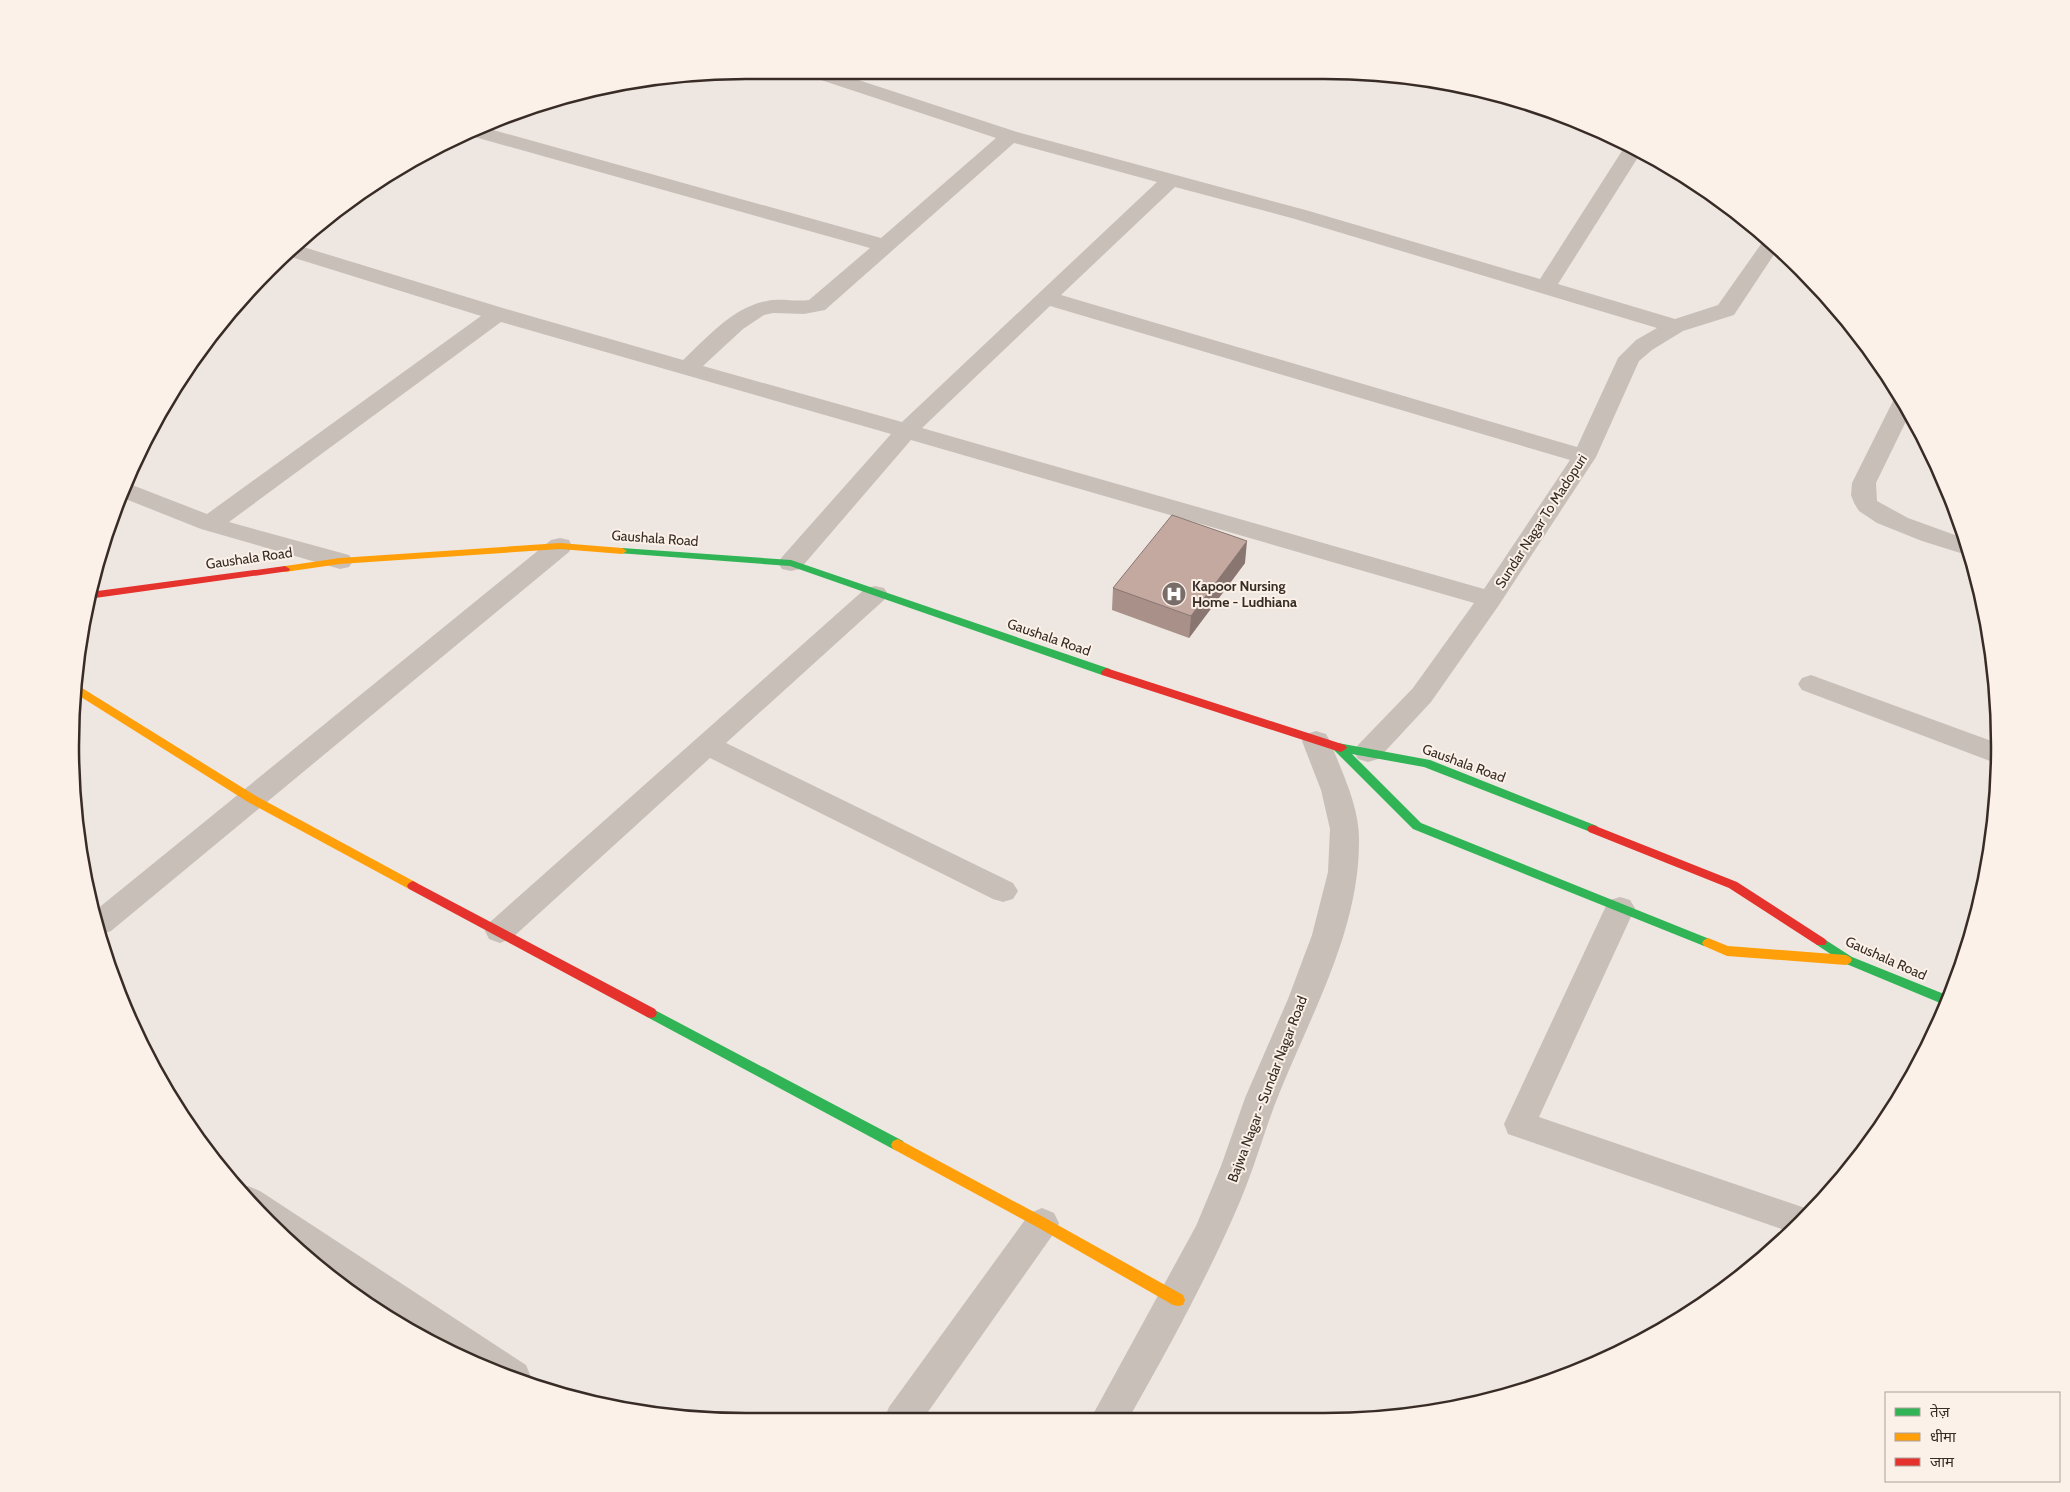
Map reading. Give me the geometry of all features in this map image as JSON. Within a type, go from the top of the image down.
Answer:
[{"type":"street","points":[[837,79],[1010,136],[1329,223],[1675,326]]},
{"type":"street","points":[[483,133],[887,246]]},
{"type":"street","points":[[688,368],[754,312],[778,306],[799,309],[816,305],[887,246],[1010,136]]},
{"type":"street","points":[[1545,288],[1630,154]]},
{"type":"street","points":[[791,563],[907,430],[1170,180]]},
{"type":"street","name":"Sundar Nagar To Madopuri","points":[[1368,752],[1422,695],[1490,599],[1584,458],[1629,358],[1644,344],[1675,326],[1712,316],[1726,310],[1768,248]]},
{"type":"street","points":[[297,253],[498,314],[1490,599]]},
{"type":"street","points":[[1047,298],[1584,458]]},
{"type":"street","points":[[210,524],[498,314]]},
{"type":"street","points":[[1900,409],[1864,483],[1863,497],[1868,506],[1882,516],[1960,545]]},
{"type":"street","points":[[130,492],[210,524],[340,561]]},
{"type":"street","points":[[102,922],[560,546]]},
{"type":"street","name":"Gaushala Road","points":[[96,595],[340,561],[560,546],[791,563],[874,594],[1158,690],[1327,744],[1426,763],[1733,885],[1848,960],[1941,999]]},
{"type":"street","points":[[500,931],[874,594]]},
{"type":"street","points":[[1811,684],[1991,752]]},
{"type":"street","points":[[81,693],[252,799],[1042,1223],[1178,1300]]},
{"type":"street","points":[[1327,744],[1417,826],[1727,951],[1848,960]]},
{"type":"street","name":"Bajwa Nagar - Sundar Nagar Road","points":[[1112,1413],[1178,1300],[1238,1167],[1263,1092],[1302,1000],[1334,917],[1343,878],[1345,840],[1343,814],[1327,744]]},
{"type":"street","points":[[706,745],[1004,891]]},
{"type":"street","points":[[1620,908],[1520,1124],[1795,1219]]},
{"type":"street","points":[[275,1219],[489,1361]]},
{"type":"street","points":[[906,1413],[1042,1223]]},
{"type":"building","points":[[1172,515],[1247,541],[1191,616],[1113,588]]},
{"type":"traffic: fast","points":[[622,551],[791,563],[1106,672]]},
{"type":"traffic: fast","points":[[1338,747],[1417,826],[1708,943]]},
{"type":"traffic: fast","points":[[1341,748],[1426,763],[1593,829]]},
{"type":"traffic: fast","points":[[1821,942],[1848,960],[1941,999]]},
{"type":"traffic: fast","points":[[651,1013],[898,1145]]},
{"type":"traffic: slow","points":[[285,569],[340,561],[560,546],[622,551]]},
{"type":"traffic: slow","points":[[81,692],[252,799],[413,886]]},
{"type":"traffic: slow","points":[[1708,943],[1727,951],[1846,960]]},
{"type":"traffic: slow","points":[[898,1145],[1178,1300]]},
{"type":"traffic: jam","points":[[96,595],[285,569]]},
{"type":"traffic: jam","points":[[1106,672],[1341,748]]},
{"type":"traffic: jam","points":[[1593,829],[1733,885],[1821,942]]},
{"type":"traffic: jam","points":[[413,886],[651,1013]]},
{"type":"place","name":"Kapoor Nursing Home - Ludhiana","points":[[1174,594]]}]
